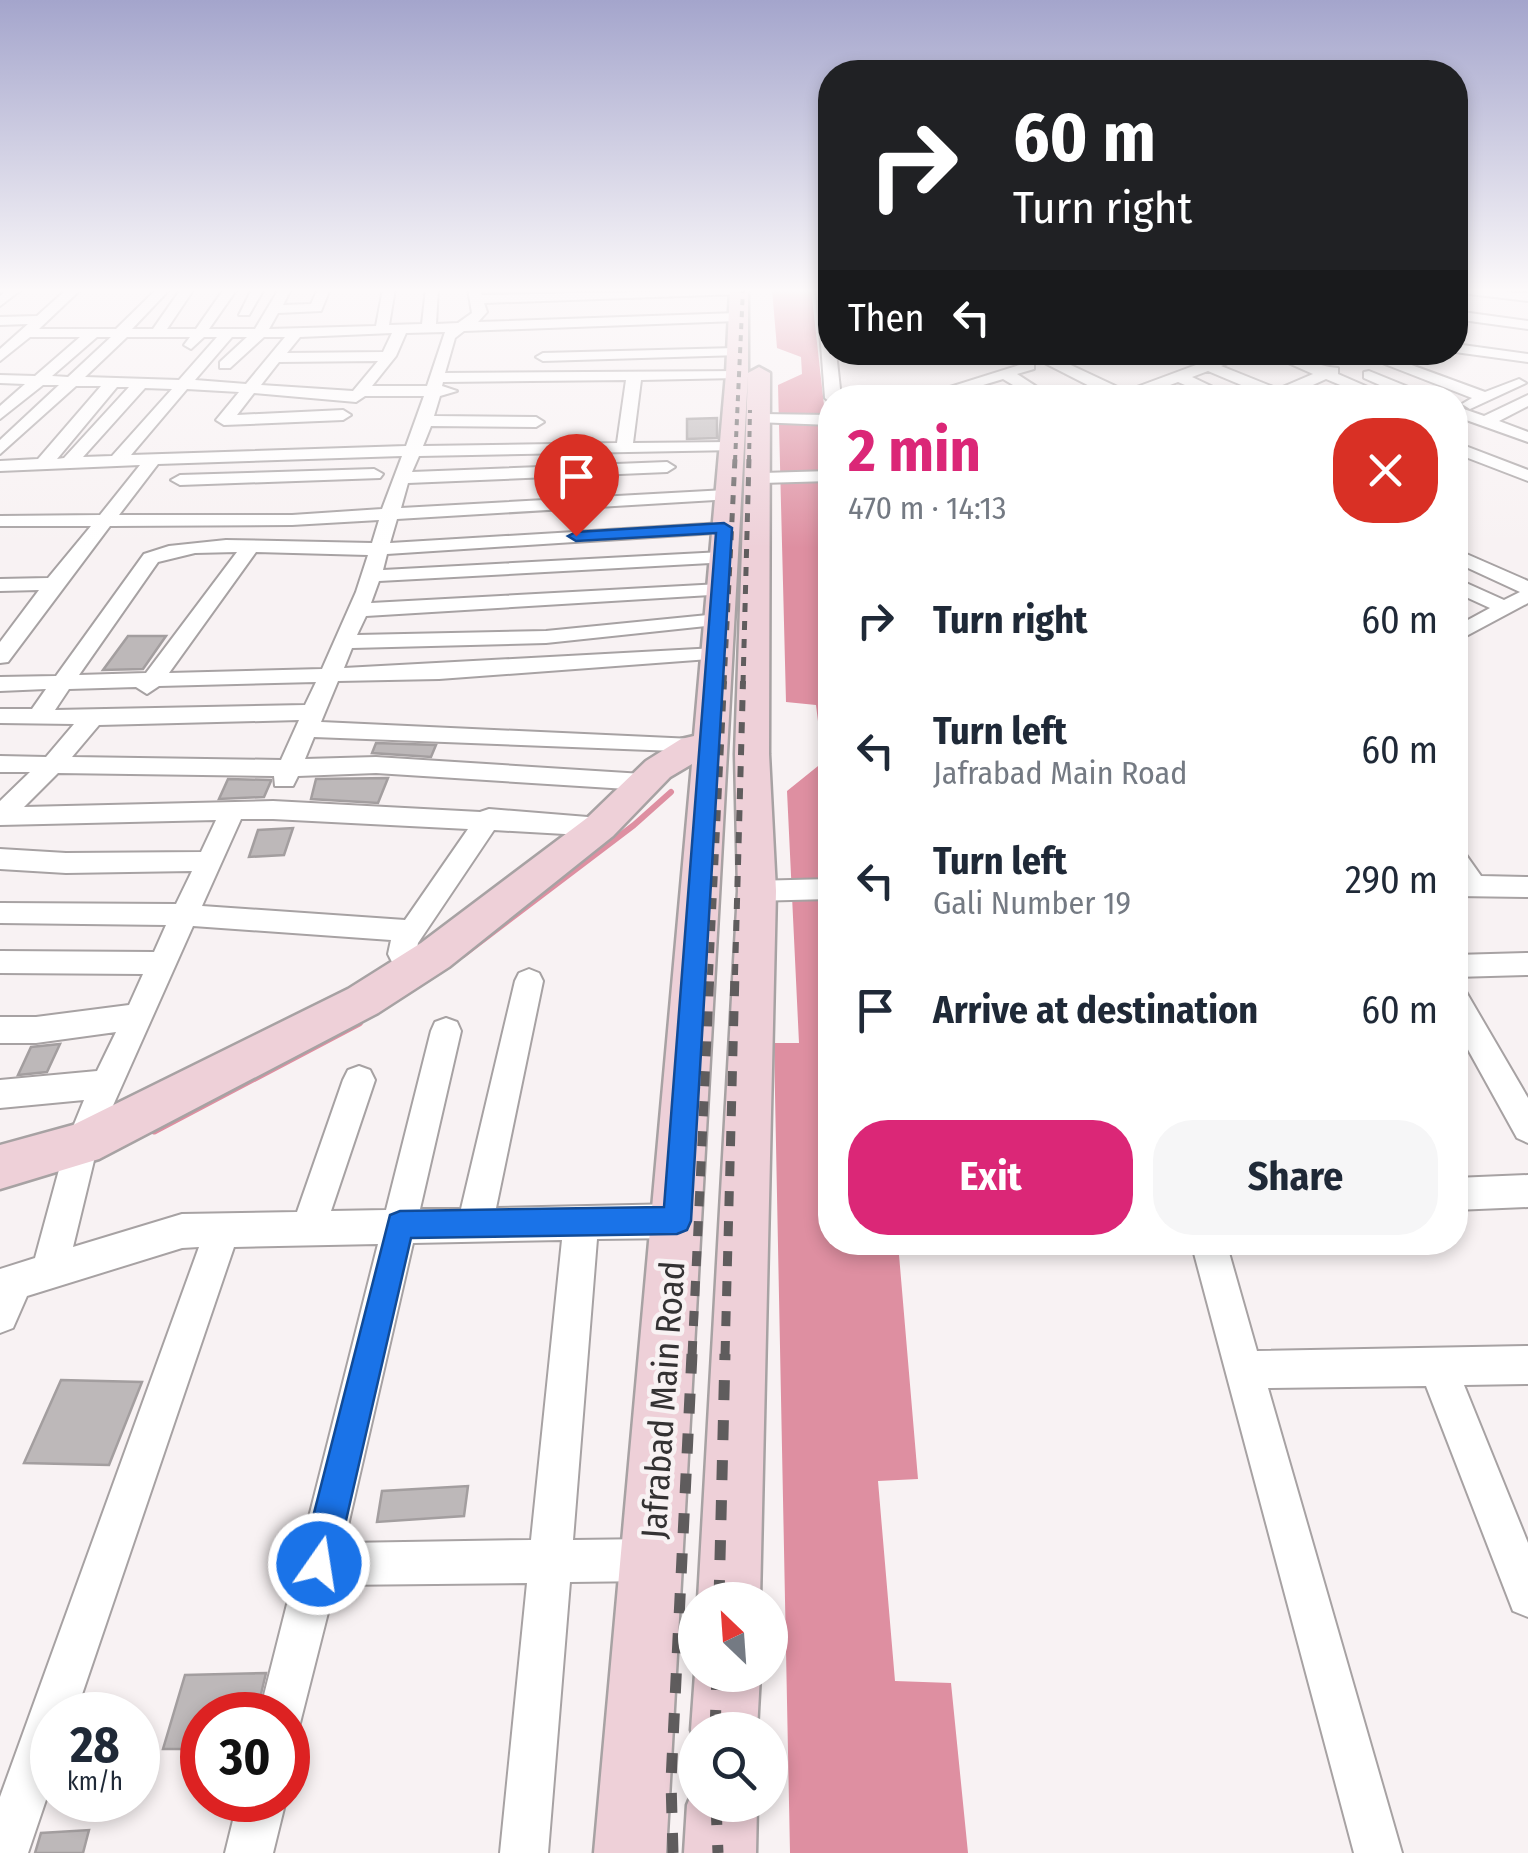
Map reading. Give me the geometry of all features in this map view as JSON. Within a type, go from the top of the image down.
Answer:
[{"type":"main road","name":"Jafrabad Main Road","points":[[731,1582],[768,890],[752,754],[734,521],[738,375]]},
{"type":"main road","name":"Jafrabad Main Road","points":[[630,1853],[677,1221],[701,746],[734,521],[738,375]]},
{"type":"main road","points":[[0,1167],[79,1157],[363,1001],[418,946],[600,827],[643,782],[701,746]]},
{"type":"main road","points":[[720,1853],[721,1822]]},
{"type":"street","points":[[0,414],[40,375]]},
{"type":"street","points":[[0,449],[78,375]]},
{"type":"street","points":[[117,462],[190,375]]},
{"type":"street","points":[[260,375],[224,420],[343,415]]},
{"type":"street","points":[[313,476],[357,387],[373,375]]},
{"type":"street","points":[[273,810],[371,576],[438,375]]},
{"type":"street","points":[[524,450],[548,375]]},
{"type":"street","points":[[963,385],[996,375]]},
{"type":"street","points":[[1159,384],[1184,375]]},
{"type":"street","points":[[1331,375],[1354,385]]},
{"type":"street","points":[[1428,375],[1453,385]]},
{"type":"street","points":[[1468,405],[1512,386],[1478,375]]},
{"type":"street","points":[[0,379],[248,389],[436,385],[592,389],[594,376],[634,376],[624,449]]},
{"type":"street","points":[[1180,377],[1198,385]]},
{"type":"street","points":[[43,464],[112,382]]},
{"type":"street","points":[[68,464],[141,383]]},
{"type":"street","points":[[1468,391],[1484,397]]},
{"type":"street","points":[[0,397],[58,396]]},
{"type":"street","points":[[1485,422],[1528,400]]},
{"type":"street","points":[[1468,416],[1528,437]]},
{"type":"street","points":[[425,421],[536,422]]},
{"type":"street","points":[[205,436],[334,432]]},
{"type":"street","points":[[344,642],[546,637],[734,521],[818,433]]},
{"type":"street","points":[[0,466],[325,452],[624,449],[734,521]]},
{"type":"street","points":[[1468,452],[1528,476]]},
{"type":"street","points":[[0,658],[30,612],[58,584],[153,460]]},
{"type":"street","points":[[180,480],[374,474]]},
{"type":"street","points":[[401,478],[734,521]]},
{"type":"street","points":[[0,684],[440,672],[818,482]]},
{"type":"street","points":[[0,522],[292,520],[390,514],[734,521]]},
{"type":"street","points":[[39,716],[151,558],[173,550],[250,546],[380,550],[734,521]]},
{"type":"street","points":[[371,576],[734,521]]},
{"type":"street","points":[[358,610],[734,521]]},
{"type":"street","points":[[127,718],[250,546]]},
{"type":"street","points":[[1468,562],[1528,592],[1468,628]]},
{"type":"street","points":[[0,585],[58,584]]},
{"type":"street","points":[[1468,590],[1504,608]]},
{"type":"street","points":[[0,614],[30,612]]},
{"type":"street","points":[[1468,618],[1477,623]]},
{"type":"street","points":[[0,716],[310,721],[701,746]]},
{"type":"street","points":[[93,717],[0,816],[273,810],[490,818],[600,827]]},
{"type":"street","points":[[0,764],[376,766],[643,782]]},
{"type":"street","points":[[0,1315],[22,1280],[79,1157],[108,1084],[232,812]]},
{"type":"street","points":[[0,913],[184,915],[418,946],[490,818]]},
{"type":"street","points":[[0,859],[210,861]]},
{"type":"street","points":[[1468,886],[1528,886]]},
{"type":"street","points":[[768,890],[818,889]]},
{"type":"street","points":[[0,962],[162,963]]},
{"type":"street","points":[[1468,966],[1528,964]]},
{"type":"street","points":[[475,1224],[529,981]]},
{"type":"street","points":[[0,1030],[36,1030],[139,1016]]},
{"type":"street","points":[[1468,1021],[1528,1128]]},
{"type":"street","points":[[288,1692],[446,1031]]},
{"type":"street","points":[[309,1227],[360,1080]]},
{"type":"street","points":[[0,1094],[108,1084]]},
{"type":"street","points":[[1468,1194],[1528,1192]]},
{"type":"street","points":[[22,1280],[182,1231],[677,1221]]},
{"type":"street","points":[[524,1853],[581,1222]]},
{"type":"street","points":[[4,1853],[223,1228]]},
{"type":"street","points":[[1212,1255],[1378,1853]]},
{"type":"street","points":[[1245,1370],[1528,1365]]},
{"type":"street","points":[[1436,1366],[1528,1596]]},
{"type":"street","points":[[319,1564],[651,1560]]},
{"type":"street","points":[[249,1853],[257,1822]]},
{"type":"shaded area","points":[[799,375],[821,375],[818,721],[816,705],[786,702],[778,385]]},
{"type":"shaded area","points":[[818,766],[818,1255],[899,1255],[918,1479],[878,1481],[895,1681],[951,1683],[968,1853],[790,1853],[788,1582],[785,1582],[774,1043],[799,1043],[787,791]]},
{"type":"building","points":[[717,418],[717,438],[687,439],[687,419]]},
{"type":"building","points":[[128,636],[166,636],[143,669],[103,670]]},
{"type":"building","points":[[376,743],[436,745],[431,757],[372,753]]},
{"type":"building","points":[[388,778],[378,803],[311,799],[316,779]]},
{"type":"building","points":[[228,779],[271,781],[264,797],[219,799]]},
{"type":"building","points":[[293,828],[284,855],[249,857],[258,830]]},
{"type":"building","points":[[60,1044],[47,1072],[18,1075],[31,1047]]},
{"type":"building","points":[[61,1380],[142,1382],[109,1465],[24,1463]]},
{"type":"building","points":[[468,1486],[464,1516],[377,1522],[382,1491]]},
{"type":"building","points":[[266,1673],[261,1692],[180,1692],[180,1749],[163,1749],[185,1675]]},
{"type":"building","points":[[89,1830],[83,1853],[35,1853],[41,1833]]},
{"type":"waterway","points":[[463,955],[634,825],[671,792]]},
{"type":"waterway","points":[[154,1130],[359,1022]]},
{"type":"railway","points":[[735,461],[739,375]]},
{"type":"railway","points":[[749,461],[750,410]]},
{"type":"railway","points":[[724,684],[735,458]]},
{"type":"railway","points":[[743,684],[749,458]]},
{"type":"railway","points":[[710,975],[724,681]]},
{"type":"railway","points":[[735,975],[743,681]]},
{"type":"railway","points":[[692,1356],[710,972]]},
{"type":"railway","points":[[725,1356],[735,972]]},
{"type":"railway","points":[[673,1853],[671,1781],[692,1354]]},
{"type":"railway","points":[[719,1582],[725,1354]]},
{"type":"railway","points":[[716,1692],[716,1712]]},
{"type":"railway","points":[[717,1822],[718,1853]]},
{"type":"route","points":[[319,1564],[400,1225],[677,1221],[724,528],[576,536]]}]
